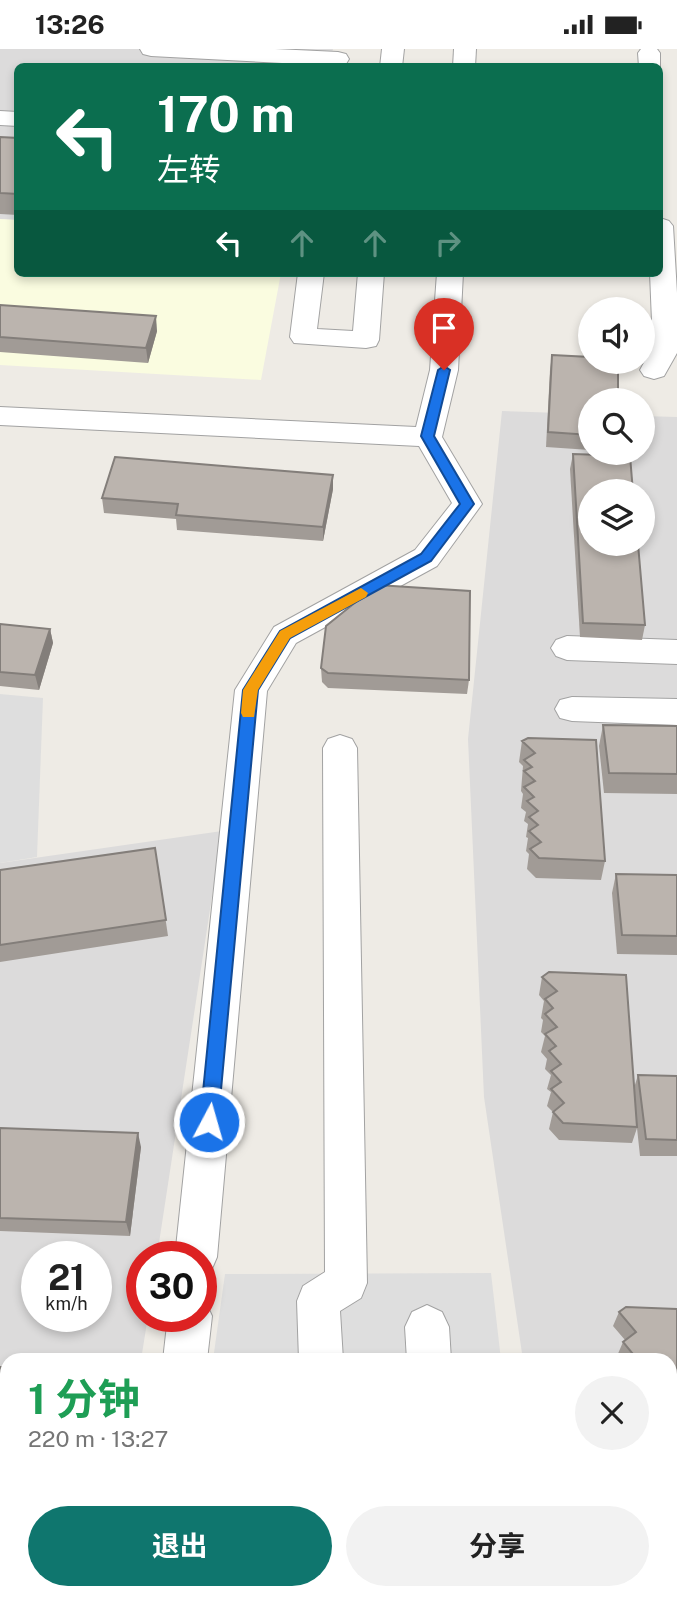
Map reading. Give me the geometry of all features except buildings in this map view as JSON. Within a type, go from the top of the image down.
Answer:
[{"type":"street","points":[[151,49],[338,58]]},
{"type":"street","points":[[310,277],[303,337],[366,340],[372,277]]},
{"type":"street","points":[[197,1241],[251,690],[285,635],[426,558],[467,504],[428,436],[444,370],[450,277]]},
{"type":"street","points":[[655,368],[667,346],[663,277]]},
{"type":"street","points":[[0,416],[142,425],[428,436]]},
{"type":"street","points":[[566,648],[677,652]]},
{"type":"street","points":[[572,709],[677,712]]},
{"type":"street","points":[[321,1353],[318,1300],[346,1283],[340,748]]},
{"type":"street","points":[[187,1353],[189,1332]]},
{"type":"shaded area","points":[[0,49],[333,49],[330,63],[14,63],[14,220],[0,219]]},
{"type":"shaded area","points":[[0,219],[14,220],[14,277],[280,277],[261,380],[0,365]]},
{"type":"shaded area","points":[[502,411],[578,414],[578,465],[655,465],[655,416],[677,417],[677,1353],[522,1353],[484,1097],[468,739]]},
{"type":"shaded area","points":[[0,694],[43,698],[37,857],[0,863]]},
{"type":"shaded area","points":[[222,831],[159,1241],[126,1241],[126,1332],[145,1332],[142,1353],[0,1353],[0,863]]},
{"type":"shaded area","points":[[491,1273],[500,1353],[214,1353],[225,1274]]},
{"type":"slow traffic","points":[[249,713],[251,690],[285,635],[361,593]]},
{"type":"route","points":[[209,1122],[251,690],[285,635],[426,558],[467,504],[428,436],[444,370]]}]
